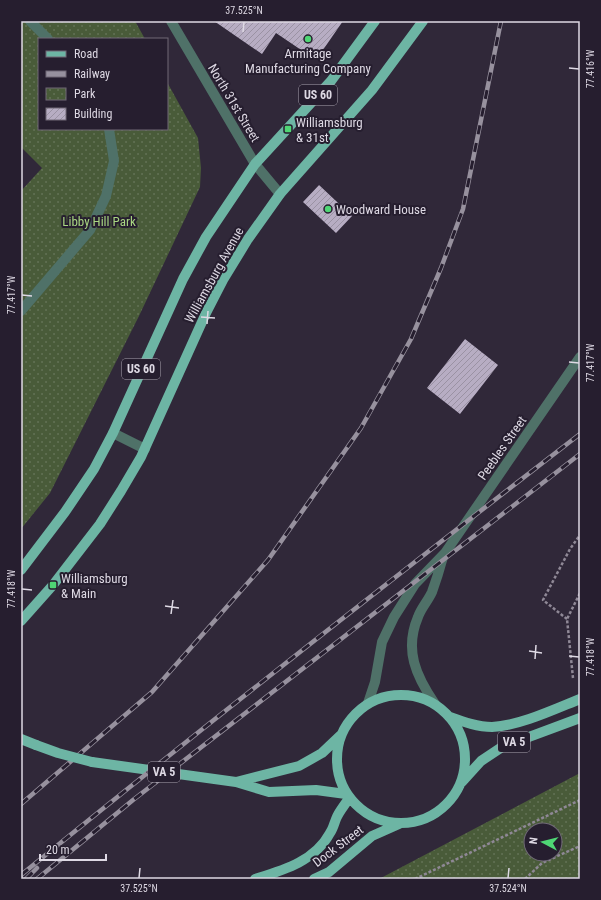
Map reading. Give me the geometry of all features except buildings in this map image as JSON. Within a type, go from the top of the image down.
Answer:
[{"type":"main road","name":"Williamsburg Avenue","points":[[21,570],[80,491],[94,469],[113,433],[183,279],[206,237],[255,164],[331,81],[375,21]]},
{"type":"main road","name":"Williamsburg Avenue","points":[[21,621],[53,585],[100,524],[121,491],[145,449],[190,346],[220,286],[248,239],[280,194],[372,90],[422,21]]},
{"type":"main road","name":"VA 5","points":[[236,782],[299,766],[322,753],[341,735],[349,720],[361,708],[384,696],[402,694],[419,697],[435,704],[450,717],[473,724],[501,726],[524,720],[580,699]]},
{"type":"main road","points":[[450,717],[464,743],[464,772],[460,786]]},
{"type":"main road","name":"VA 5","points":[[21,739],[58,753],[92,762],[236,782],[269,792],[304,790],[324,791],[348,796],[364,812],[375,819],[400,824],[415,822],[429,817],[442,809],[482,761],[502,747],[580,718]]},
{"type":"main road","points":[[341,735],[338,747],[337,765],[341,783],[348,796]]},
{"type":"main road","name":"Dock Street","points":[[255,879],[288,868],[311,855],[330,834],[348,796]]},
{"type":"main road","name":"Dock Street","points":[[314,879],[329,872],[372,836],[400,824]]},
{"type":"street","points":[[30,21],[47,38]]},
{"type":"street","name":"North 31st Street","points":[[171,21],[255,164],[280,194]]},
{"type":"street","points":[[21,311],[90,230],[106,196],[114,162],[109,130]]},
{"type":"street","name":"Peebles Street","points":[[368,703],[375,682],[382,642],[394,617],[415,584],[445,553],[580,357]]},
{"type":"street","points":[[113,433],[145,449]]},
{"type":"street","name":"Peebles Street","points":[[435,704],[422,685],[417,672],[413,658],[412,643],[418,616],[431,592],[445,553]]},
{"type":"path","points":[[567,619],[543,600],[570,549],[580,535]]},
{"type":"path","points":[[573,678],[567,619],[580,593]]},
{"type":"path","points":[[415,879],[580,800]]},
{"type":"path","points":[[526,879],[542,863],[580,846]]},
{"type":"green space","name":"Libby Hill Park","points":[[21,21],[135,21],[144,38],[38,38],[38,130],[168,130],[168,84],[198,138],[201,168],[200,187],[139,316],[50,493],[21,529],[21,191],[42,168],[21,147]]},
{"type":"green space","points":[[580,773],[580,879],[379,879]]},
{"type":"railway","points":[[21,804],[152,692],[268,560],[361,428],[411,339],[441,268],[463,209],[501,21]]},
{"type":"railway","points":[[21,875],[299,653],[580,434]]},
{"type":"railway","points":[[37,879],[133,800],[580,454]]},
{"type":"railway","points":[[26,879],[37,868]]},
{"type":"place","name":"Armitage Manufacturing Company","points":[[308,39]]},
{"type":"place","name":"Williamsburg & 31st","points":[[288,129]]},
{"type":"place","name":"Woodward House","points":[[328,209]]},
{"type":"place","name":"Williamsburg & Main","points":[[53,585]]}]
